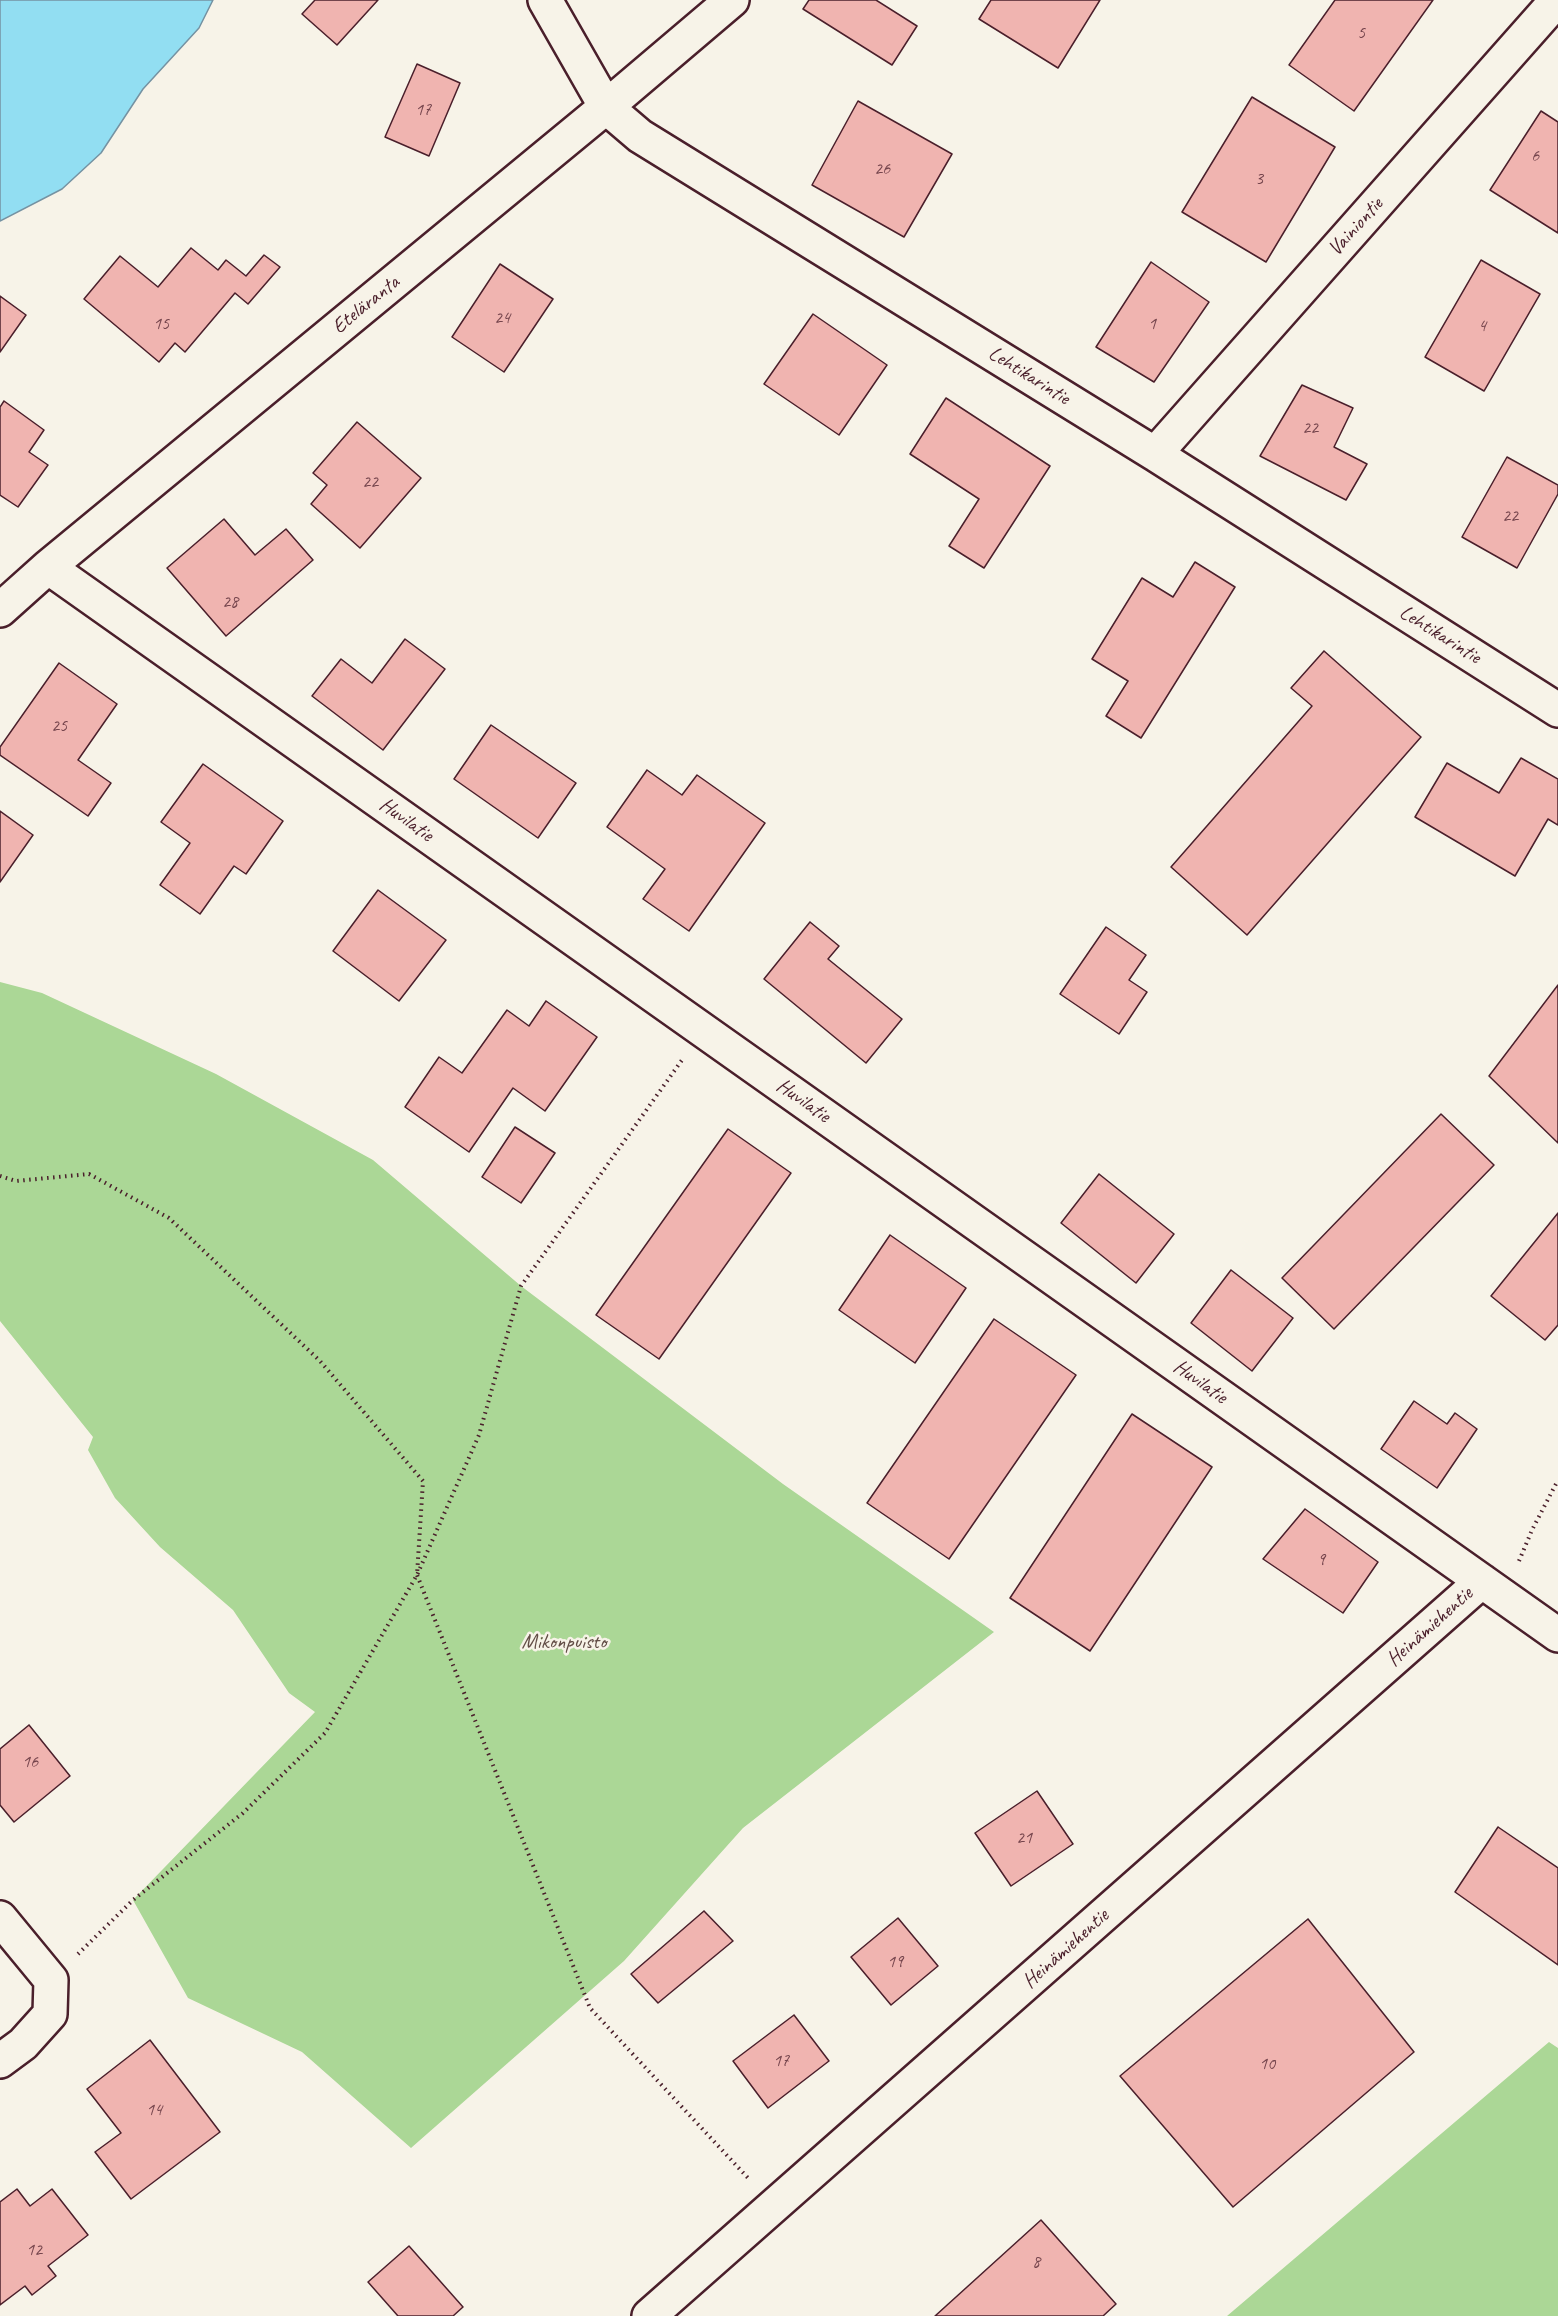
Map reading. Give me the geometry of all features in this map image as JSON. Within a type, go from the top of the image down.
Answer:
[{"type":"street","name":"Lehtikarintie","points":[[545,0],[606,107],[639,136],[1155,454],[1558,710]]},
{"type":"street","name":"Eteläranta","points":[[0,610],[48,567],[606,107],[732,0]]},
{"type":"street","name":"Vainiontie","points":[[1155,454],[1557,0]]},
{"type":"street","name":"Huvilatie","points":[[48,567],[1558,1635]]},
{"type":"street","name":"Heinämiehentie","points":[[649,2316],[1490,1587]]},
{"type":"street","points":[[0,1918],[51,1980],[50,2014],[22,2044],[0,2061]]},
{"type":"path","points":[[51,1980],[133,1900],[243,1813],[325,1733],[417,1575],[479,1435],[521,1286],[703,1030]]},
{"type":"path","points":[[0,1176],[16,1181],[89,1174],[169,1218],[320,1361],[423,1481],[417,1575],[590,2008],[775,2207]]},
{"type":"path","points":[[1490,1587],[1516,1566],[1558,1480]]},
{"type":"green space","name":"Mikonpuisto","points":[[0,982],[42,993],[216,1074],[373,1160],[521,1286],[783,1484],[994,1632],[743,1828],[624,1961],[411,2148],[302,2052],[188,1998],[133,1900],[315,1712],[289,1693],[233,1610],[160,1547],[115,1498],[88,1450],[93,1437],[0,1321]]},
{"type":"green space","points":[[1549,2042],[1558,2048],[1558,2316],[1227,2316]]},
{"type":"water","points":[[0,0],[213,0],[199,28],[143,89],[101,153],[62,189],[0,221]]},
{"type":"building","points":[[315,0],[378,0],[337,45],[302,14]]},
{"type":"building","points":[[809,0],[876,0],[917,26],[892,65],[803,9]]},
{"type":"building","points":[[991,0],[1100,0],[1058,68],[979,19]]},
{"type":"building","points":[[1335,0],[1433,0],[1354,111],[1289,65]]},
{"type":"building","points":[[417,64],[460,83],[429,156],[385,137]]},
{"type":"building","points":[[1252,97],[1335,147],[1266,262],[1182,212]]},
{"type":"building","points":[[858,101],[952,154],[904,237],[812,185]]},
{"type":"building","points":[[1541,111],[1558,122],[1558,233],[1490,190]]},
{"type":"building","points":[[191,248],[218,270],[226,260],[246,276],[264,255],[280,267],[248,304],[235,293],[185,352],[175,343],[159,362],[84,299],[120,256],[158,287]]},
{"type":"building","points":[[1481,260],[1540,294],[1484,391],[1425,357]]},
{"type":"building","points":[[1151,262],[1209,302],[1154,382],[1096,347]]},
{"type":"building","points":[[500,264],[553,299],[504,372],[452,337]]},
{"type":"building","points":[[0,296],[26,315],[0,352]]},
{"type":"building","points":[[813,314],[887,365],[839,435],[764,384]]},
{"type":"building","points":[[1302,385],[1353,408],[1334,447],[1367,464],[1346,500],[1260,456]]},
{"type":"building","points":[[946,398],[1050,466],[984,568],[949,546],[979,499],[910,454]]},
{"type":"building","points":[[4,401],[44,430],[29,452],[48,465],[18,507],[0,495],[0,407]]},
{"type":"building","points":[[357,422],[421,478],[360,548],[311,504],[327,485],[313,473]]},
{"type":"building","points":[[1507,457],[1558,485],[1558,494],[1517,568],[1462,537]]},
{"type":"building","points":[[224,519],[255,555],[286,529],[313,560],[226,636],[167,568]]},
{"type":"building","points":[[1195,562],[1235,587],[1141,738],[1106,716],[1128,681],[1092,659],[1142,578],[1173,597]]},
{"type":"building","points":[[405,639],[445,669],[383,750],[312,696],[341,659],[372,683]]},
{"type":"building","points":[[1324,651],[1421,737],[1247,935],[1171,867],[1312,706],[1291,688]]},
{"type":"building","points":[[59,663],[117,704],[78,760],[111,783],[88,816],[0,755],[0,747]]},
{"type":"building","points":[[491,725],[576,783],[538,838],[454,779]]},
{"type":"building","points":[[1521,758],[1558,779],[1558,825],[1548,819],[1515,876],[1415,817],[1447,763],[1499,793]]},
{"type":"building","points":[[203,764],[283,821],[246,874],[234,866],[200,914],[160,885],[190,843],[161,822]]},
{"type":"building","points":[[647,770],[682,795],[697,775],[765,823],[689,931],[643,899],[665,869],[607,827]]},
{"type":"building","points":[[0,811],[33,835],[0,882]]},
{"type":"building","points":[[378,890],[446,940],[399,1001],[333,951]]},
{"type":"building","points":[[810,922],[839,946],[828,959],[902,1019],[866,1063],[764,979]]},
{"type":"building","points":[[1106,927],[1146,955],[1129,980],[1147,992],[1119,1034],[1060,994]]},
{"type":"building","points":[[1558,985],[1558,1143],[1489,1076]]},
{"type":"building","points":[[546,1001],[597,1037],[545,1111],[513,1088],[469,1152],[405,1107],[439,1057],[462,1073],[507,1010],[529,1026]]},
{"type":"building","points":[[1441,1114],[1494,1165],[1334,1329],[1282,1278]]},
{"type":"building","points":[[515,1127],[555,1153],[521,1203],[482,1177]]},
{"type":"building","points":[[728,1129],[791,1173],[659,1359],[596,1315]]},
{"type":"building","points":[[1099,1174],[1174,1234],[1136,1283],[1061,1223]]},
{"type":"building","points":[[1558,1213],[1558,1325],[1545,1340],[1491,1296]]},
{"type":"building","points":[[890,1235],[966,1288],[915,1363],[839,1310]]},
{"type":"building","points":[[1231,1270],[1293,1318],[1252,1371],[1191,1323]]},
{"type":"building","points":[[994,1319],[1076,1375],[949,1559],[867,1503]]},
{"type":"building","points":[[1414,1401],[1447,1424],[1455,1413],[1477,1429],[1437,1488],[1381,1449]]},
{"type":"building","points":[[1132,1414],[1212,1467],[1090,1651],[1010,1598]]},
{"type":"building","points":[[1305,1509],[1378,1562],[1343,1613],[1263,1559]]},
{"type":"building","points":[[29,1725],[70,1776],[14,1822],[0,1805],[0,1749]]},
{"type":"building","points":[[1037,1791],[1073,1844],[1011,1886],[975,1833]]},
{"type":"building","points":[[1498,1827],[1558,1868],[1558,1965],[1455,1892]]},
{"type":"building","points":[[704,1911],[733,1941],[658,2003],[631,1974]]},
{"type":"building","points":[[898,1918],[938,1966],[891,2005],[851,1957]]},
{"type":"building","points":[[1308,1919],[1414,2052],[1233,2207],[1120,2076]]},
{"type":"building","points":[[794,2015],[829,2061],[768,2108],[733,2061]]},
{"type":"building","points":[[150,2040],[220,2132],[131,2199],[95,2152],[121,2133],[87,2089]]},
{"type":"building","points":[[17,2189],[30,2206],[52,2189],[88,2235],[48,2266],[56,2276],[32,2295],[25,2286],[0,2305],[0,2202]]},
{"type":"building","points":[[1041,2220],[1116,2304],[1103,2316],[935,2316]]},
{"type":"building","points":[[409,2246],[463,2307],[453,2316],[398,2316],[368,2282]]}]
